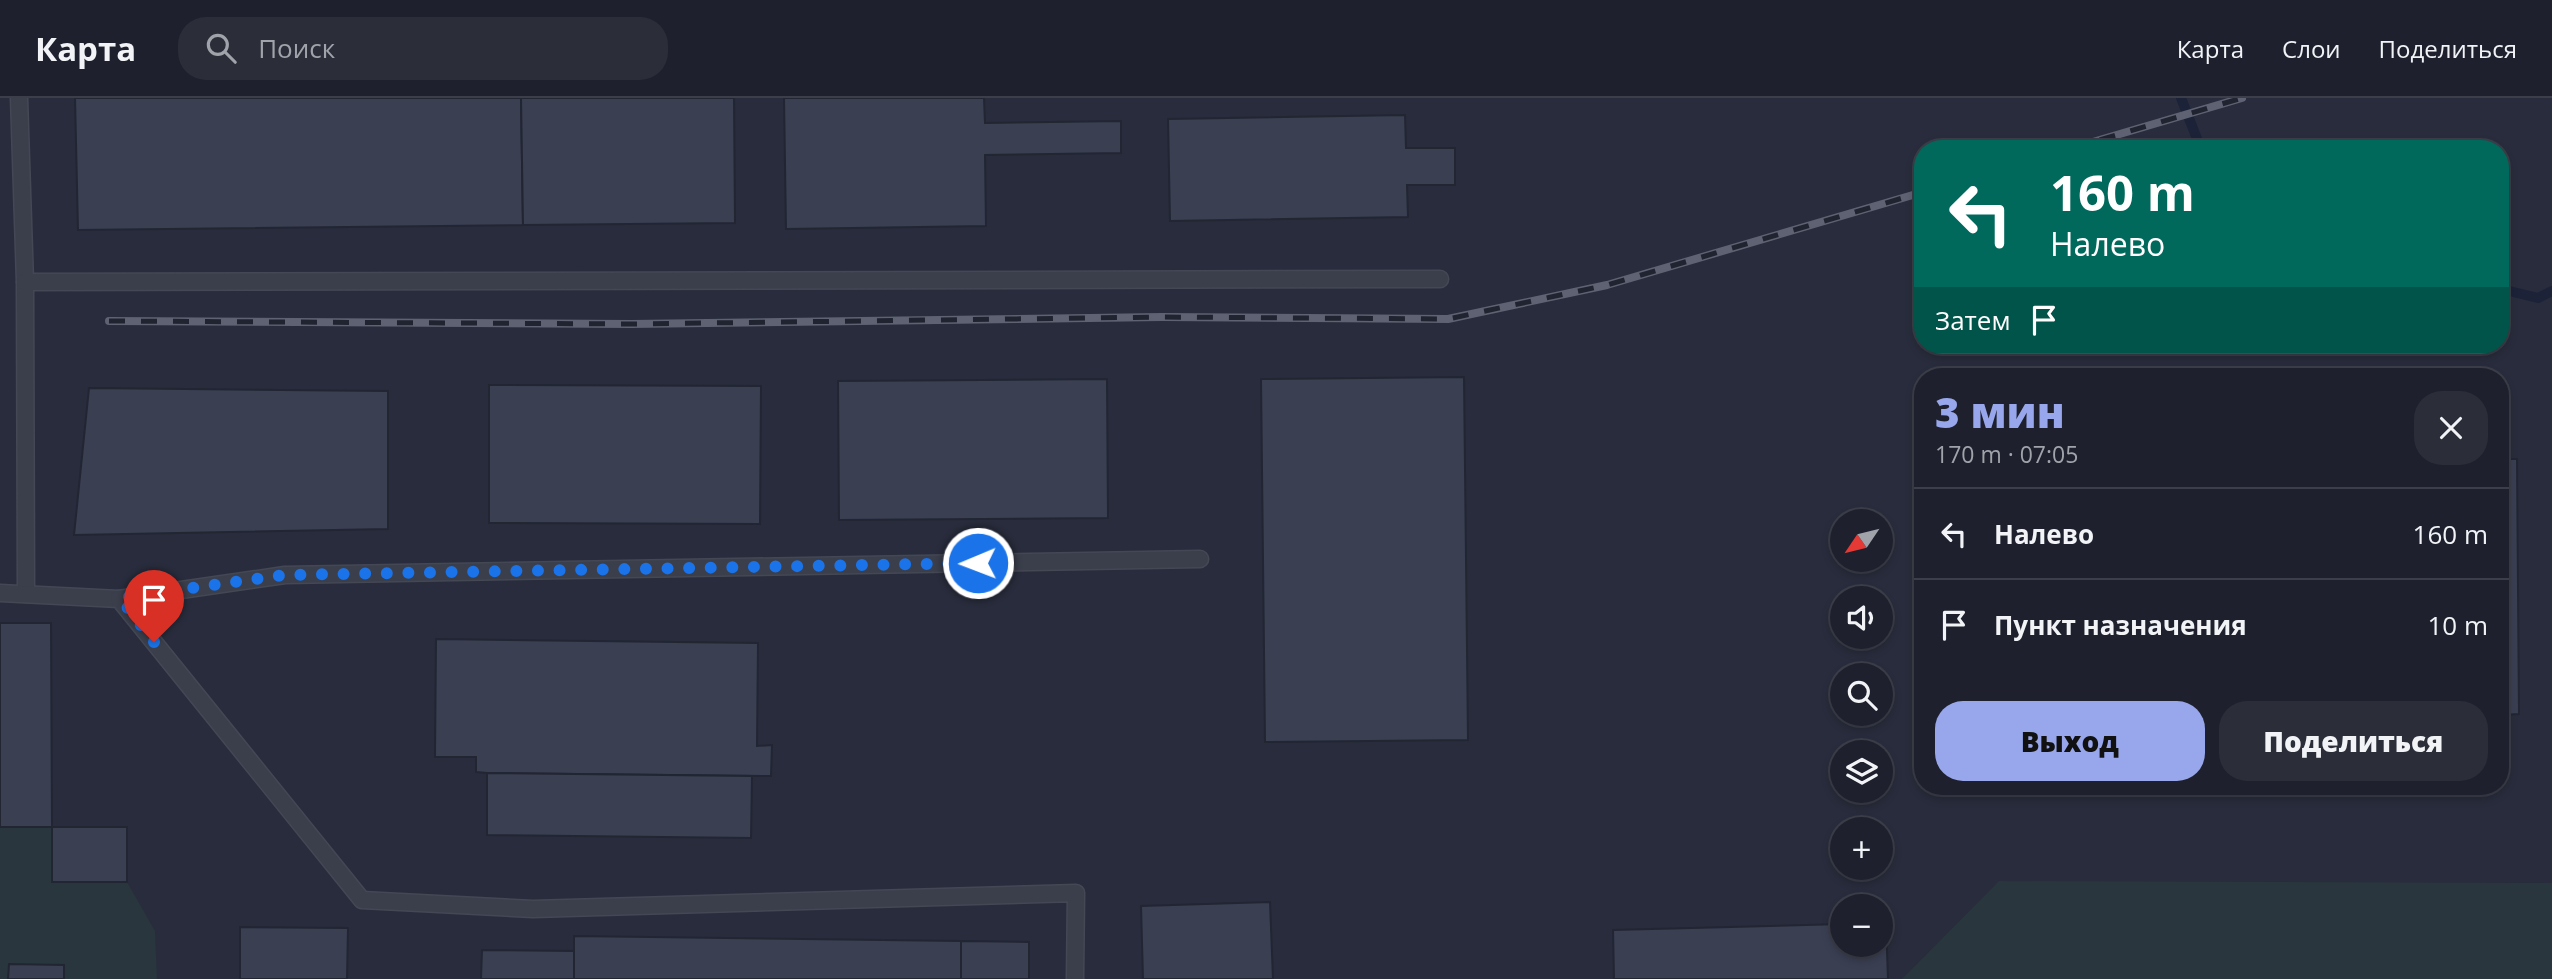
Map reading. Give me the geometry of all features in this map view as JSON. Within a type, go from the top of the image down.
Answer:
[{"type":"lane","points":[[19,98],[25,282],[26,594]]},
{"type":"lane","points":[[25,282],[1440,279]]},
{"type":"lane","points":[[0,593],[120,598],[285,575],[1200,559]]},
{"type":"lane","points":[[120,598],[362,900],[533,909],[1076,893],[1075,979]]},
{"type":"shaded area","points":[[0,827],[52,827],[52,882],[127,882],[155,931],[157,979],[0,979]]},
{"type":"shaded area","points":[[1999,881],[2552,883],[2552,979],[1902,979]]},
{"type":"building","points":[[75,98],[521,98],[523,225],[78,230]]},
{"type":"building","points":[[521,98],[734,98],[735,223],[523,225]]},
{"type":"building","points":[[784,98],[984,98],[985,123],[1121,121],[1121,153],[985,155],[986,226],[786,229]]},
{"type":"building","points":[[1405,115],[1406,148],[1455,148],[1455,185],[1407,185],[1408,217],[1170,221],[1168,119]]},
{"type":"building","points":[[1464,377],[1468,740],[1265,742],[1261,379]]},
{"type":"building","points":[[1107,379],[1108,518],[839,520],[838,381]]},
{"type":"building","points":[[489,385],[761,386],[760,524],[489,523]]},
{"type":"building","points":[[89,388],[388,391],[388,529],[74,535]]},
{"type":"building","points":[[2509,459],[2517,459],[2519,714],[2509,715]]},
{"type":"building","points":[[0,623],[51,623],[52,827],[0,827]]},
{"type":"building","points":[[436,639],[758,643],[757,746],[772,745],[771,776],[487,773],[476,772],[476,757],[435,757]]},
{"type":"building","points":[[487,773],[752,776],[751,838],[487,835]]},
{"type":"building","points":[[52,827],[127,827],[127,882],[52,882]]},
{"type":"building","points":[[1270,902],[1273,979],[1143,979],[1141,906]]},
{"type":"building","points":[[1830,924],[1830,957],[1887,957],[1888,979],[1614,979],[1613,930]]},
{"type":"building","points":[[240,927],[348,928],[347,979],[240,979]]},
{"type":"building","points":[[574,936],[961,941],[961,979],[574,979]]},
{"type":"building","points":[[961,941],[1029,942],[1029,979],[961,979]]},
{"type":"building","points":[[482,950],[574,951],[574,979],[481,979]]},
{"type":"building","points":[[9,964],[64,965],[64,979],[8,979]]},
{"type":"waterway","points":[[2181,98],[2197,140]]},
{"type":"waterway","points":[[2509,291],[2538,298],[2552,291]]},
{"type":"railway","points":[[2100,140],[2242,98]]},
{"type":"railway","points":[[109,321],[631,324],[1162,317],[1448,319],[1607,285],[1914,195]]},
{"type":"route","points":[[154,642],[120,598],[285,575],[978,563]]}]
